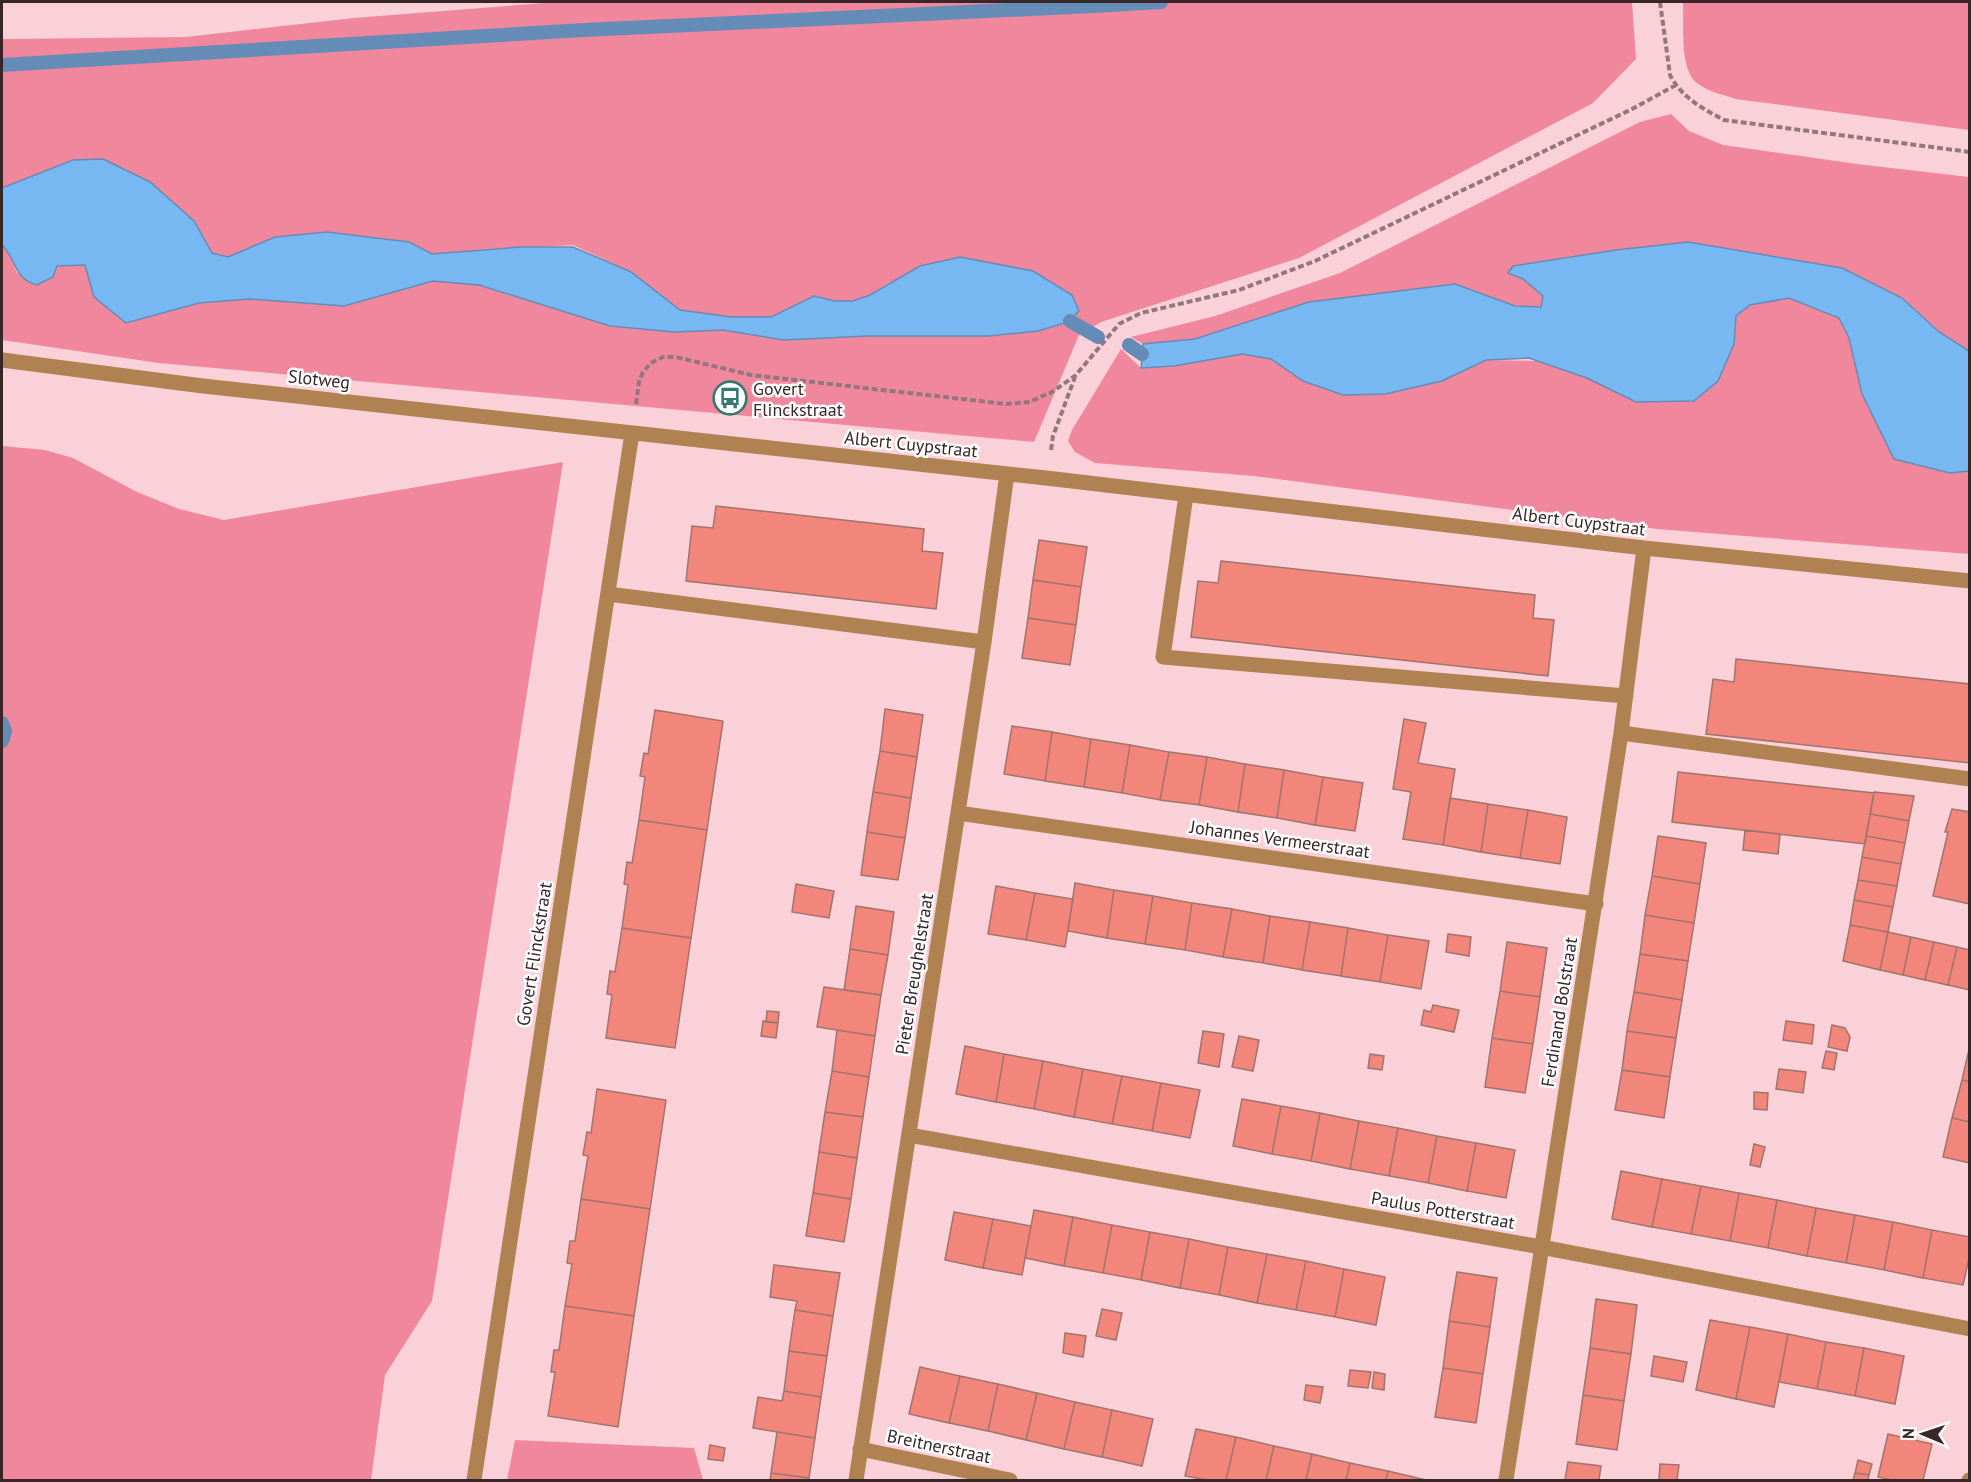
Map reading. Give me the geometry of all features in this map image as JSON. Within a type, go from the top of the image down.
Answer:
[{"type":"street","name":"Slotweg","points":[[2,360],[203,386],[632,433]]},
{"type":"street","name":"Albert Cuypstraat","points":[[632,433],[1046,478],[1644,548],[1970,581]]},
{"type":"street","name":"Govert Flinckstraat","points":[[474,1480],[632,433]]},
{"type":"street","name":"Pieter Breughelstraat","points":[[856,1480],[984,642],[1007,474]]},
{"type":"street","points":[[1185,495],[1162,657],[1626,696]]},
{"type":"street","name":"Ferdinand Bolstraat","points":[[1506,1480],[1596,904],[1626,696],[1644,548]]},
{"type":"street","points":[[608,594],[984,642]]},
{"type":"street","points":[[1621,733],[1970,779]]},
{"type":"street","name":"Johannes Vermeerstraat","points":[[958,813],[1596,904]]},
{"type":"street","name":"Paulus Potterstraat","points":[[909,1135],[1541,1247],[1970,1329]]},
{"type":"street","name":"Breitnerstraat","points":[[860,1449],[1010,1480]]},
{"type":"path","points":[[1660,2],[1670,75],[1694,104],[1724,120],[1970,152]]},
{"type":"path","points":[[632,433],[639,382],[643,372],[651,363],[663,357],[676,357],[751,375],[1006,404],[1029,402],[1052,392],[1075,376],[1119,324],[1141,312],[1239,290],[1316,261],[1632,110],[1676,85]]},
{"type":"path","points":[[1046,478],[1053,436],[1075,376]]},
{"type":"shaded area","points":[[557,2],[1632,2],[1636,59],[1593,103],[1299,258],[1101,322],[1079,335],[1034,442],[159,363],[2,340],[2,245],[9,252],[17,273],[57,266],[86,265],[94,297],[126,323],[199,303],[249,299],[344,306],[433,281],[479,285],[610,326],[674,332],[723,330],[784,340],[867,336],[988,336],[890,282],[870,295],[853,301],[835,301],[814,296],[771,317],[731,317],[680,310],[631,272],[573,245],[432,254],[408,242],[275,237],[228,257],[212,253],[194,221],[73,160],[2,188],[2,39],[186,37],[354,18]]},
{"type":"shaded area","points":[[1683,2],[1969,2],[1969,130],[1736,99],[1711,91],[1697,83],[1687,67]]},
{"type":"shaded area","points":[[1671,114],[1689,131],[1723,145],[1969,177],[1969,351],[1939,332],[1902,298],[1727,249],[1688,242],[1616,250],[1513,266],[1509,273],[1523,279],[1543,296],[1541,307],[1515,306],[1454,284],[1309,302],[1195,339],[1143,344],[1131,337],[1215,316],[1340,273],[1640,122]]},
{"type":"shaded area","points":[[1789,298],[1839,318],[1849,338],[1862,394],[1950,473],[1969,471],[1969,554],[1657,529],[1254,476],[1095,463],[1075,452],[1068,441],[1072,430],[1121,349],[1141,368],[1242,354],[1271,359],[1303,381],[1385,394],[1442,381],[1486,360],[1538,361],[1587,378],[1734,344],[1736,316],[1750,305]]},
{"type":"shaded area","points":[[2,446],[45,450],[73,458],[137,492],[179,509],[224,520],[563,462],[432,1301],[385,1375],[371,1480],[2,1480]]},
{"type":"shaded area","points":[[515,1440],[694,1448],[703,1480],[507,1480]]},
{"type":"water","points":[[103,159],[150,182],[194,221],[212,253],[228,257],[275,237],[327,232],[409,242],[432,254],[522,247],[573,247],[631,272],[680,310],[731,317],[771,317],[814,296],[835,301],[853,301],[870,295],[920,266],[960,257],[1033,271],[1072,295],[1079,311],[1068,322],[1038,331],[988,336],[867,336],[784,340],[723,330],[674,332],[610,326],[479,285],[433,281],[344,306],[249,299],[199,303],[126,323],[94,297],[85,265],[57,266],[53,277],[37,285],[29,282],[19,273],[2,245],[2,188],[73,160]]},
{"type":"water","points":[[1688,242],[1842,268],[1902,298],[1939,332],[1969,351],[1969,471],[1950,473],[1894,459],[1862,394],[1849,338],[1839,318],[1789,298],[1750,305],[1736,316],[1734,344],[1718,381],[1694,401],[1636,402],[1587,378],[1529,358],[1486,360],[1442,381],[1385,394],[1343,395],[1303,381],[1271,359],[1242,354],[1174,366],[1141,368],[1143,344],[1195,339],[1309,302],[1455,284],[1515,306],[1541,307],[1543,296],[1523,279],[1508,273],[1513,266],[1616,250]]},
{"type":"building","points":[[716,506],[924,529],[922,551],[943,553],[936,609],[686,581],[692,526],[713,528]]},
{"type":"building","points":[[1039,540],[1087,547],[1081,587],[1033,580]]},
{"type":"building","points":[[1221,561],[1535,595],[1533,618],[1554,620],[1548,676],[1191,637],[1198,581],[1218,583]]},
{"type":"building","points":[[1033,580],[1081,587],[1076,625],[1028,618]]},
{"type":"building","points":[[1028,618],[1076,625],[1070,665],[1022,658]]},
{"type":"building","points":[[1736,659],[1970,684],[1970,763],[1706,734],[1713,679],[1734,682]]},
{"type":"building","points":[[885,709],[923,715],[917,757],[880,751]]},
{"type":"building","points":[[655,710],[723,721],[707,830],[639,820],[645,777],[640,776],[644,753],[648,754]]},
{"type":"building","points":[[1404,719],[1426,723],[1418,763],[1455,769],[1443,845],[1403,839],[1411,792],[1393,789]]},
{"type":"building","points":[[1012,726],[1052,732],[1045,781],[1004,774]]},
{"type":"building","points":[[1052,732],[1091,739],[1084,787],[1045,781]]},
{"type":"building","points":[[1091,739],[1130,745],[1122,793],[1084,787]]},
{"type":"building","points":[[1130,745],[1169,752],[1160,800],[1122,793]]},
{"type":"building","points":[[880,751],[917,757],[911,798],[873,792]]},
{"type":"building","points":[[1169,752],[1207,757],[1199,805],[1160,800]]},
{"type":"building","points":[[1207,757],[1245,764],[1238,812],[1199,805]]},
{"type":"building","points":[[1245,764],[1284,770],[1277,818],[1238,812]]},
{"type":"building","points":[[1284,770],[1323,777],[1315,825],[1277,818]]},
{"type":"building","points":[[1678,772],[1874,793],[1865,844],[1672,822]]},
{"type":"building","points":[[1323,777],[1363,783],[1355,831],[1315,825]]},
{"type":"building","points":[[873,792],[911,798],[905,838],[867,832]]},
{"type":"building","points":[[1874,792],[1914,796],[1909,821],[1870,814]]},
{"type":"building","points":[[1450,798],[1488,804],[1481,852],[1443,845]]},
{"type":"building","points":[[1488,804],[1528,810],[1520,858],[1481,852]]},
{"type":"building","points":[[1952,809],[1970,812],[1970,904],[1933,896],[1948,832],[1945,832]]},
{"type":"building","points":[[1528,810],[1567,817],[1560,864],[1520,858]]},
{"type":"building","points":[[1870,814],[1909,821],[1905,843],[1866,836]]},
{"type":"building","points":[[639,820],[707,830],[691,938],[622,928],[628,885],[624,884],[627,862],[632,863]]},
{"type":"building","points":[[1745,830],[1780,834],[1778,854],[1743,850]]},
{"type":"building","points":[[867,832],[905,838],[898,880],[861,875]]},
{"type":"building","points":[[1658,836],[1706,843],[1700,884],[1652,876]]},
{"type":"building","points":[[1866,836],[1905,843],[1901,864],[1862,857]]},
{"type":"building","points":[[1862,857],[1901,864],[1897,886],[1858,880]]},
{"type":"building","points":[[1652,876],[1700,884],[1694,923],[1645,915]]},
{"type":"building","points":[[1858,880],[1897,886],[1893,907],[1854,900]]},
{"type":"building","points":[[1075,883],[1114,890],[1107,938],[1068,931]]},
{"type":"building","points":[[796,884],[834,891],[829,918],[792,912]]},
{"type":"building","points":[[996,886],[1035,893],[1026,940],[988,934]]},
{"type":"building","points":[[1114,890],[1153,896],[1145,944],[1107,938]]},
{"type":"building","points":[[1035,893],[1073,899],[1065,947],[1026,940]]},
{"type":"building","points":[[1153,896],[1192,903],[1185,950],[1145,944]]},
{"type":"building","points":[[1854,900],[1893,907],[1888,932],[1850,925]]},
{"type":"building","points":[[1192,903],[1232,909],[1223,957],[1185,950]]},
{"type":"building","points":[[856,906],[894,912],[888,955],[850,949]]},
{"type":"building","points":[[1232,909],[1270,916],[1263,963],[1223,957]]},
{"type":"building","points":[[1645,915],[1694,923],[1688,961],[1640,954]]},
{"type":"building","points":[[1270,916],[1310,922],[1302,970],[1263,963]]},
{"type":"building","points":[[1310,922],[1348,928],[1341,976],[1302,970]]},
{"type":"building","points":[[1850,925],[1888,932],[1880,970],[1843,961]]},
{"type":"building","points":[[622,928],[691,938],[675,1048],[606,1038],[612,995],[607,994],[610,971],[615,972]]},
{"type":"building","points":[[1348,928],[1388,935],[1380,982],[1341,976]]},
{"type":"building","points":[[1888,932],[1911,937],[1903,975],[1880,970]]},
{"type":"building","points":[[1448,934],[1471,937],[1469,956],[1446,952]]},
{"type":"building","points":[[1388,935],[1429,941],[1421,989],[1380,982]]},
{"type":"building","points":[[1911,937],[1934,942],[1925,980],[1903,975]]},
{"type":"building","points":[[1507,942],[1547,948],[1540,997],[1500,991]]},
{"type":"building","points":[[1934,942],[1957,947],[1948,985],[1925,980]]},
{"type":"building","points":[[1957,947],[1970,950],[1970,990],[1948,985]]},
{"type":"building","points":[[850,949],[888,955],[881,995],[844,990]]},
{"type":"building","points":[[1640,954],[1688,961],[1682,1000],[1634,992]]},
{"type":"building","points":[[824,987],[881,995],[875,1036],[817,1027]]},
{"type":"building","points":[[1500,991],[1540,997],[1533,1044],[1492,1038]]},
{"type":"building","points":[[1634,992],[1682,1000],[1676,1038],[1627,1031]]},
{"type":"building","points":[[1433,1005],[1459,1010],[1454,1032],[1421,1025],[1424,1010],[1431,1012]]},
{"type":"building","points":[[767,1011],[779,1012],[778,1023],[766,1022]]},
{"type":"building","points":[[763,1021],[778,1023],[776,1038],[761,1036]]},
{"type":"building","points":[[1786,1021],[1814,1025],[1812,1044],[1783,1040]]},
{"type":"building","points":[[1832,1025],[1845,1028],[1850,1037],[1847,1051],[1828,1047]]},
{"type":"building","points":[[837,1030],[875,1036],[869,1077],[832,1071]]},
{"type":"building","points":[[1203,1031],[1224,1034],[1219,1067],[1198,1063]]},
{"type":"building","points":[[1627,1031],[1676,1038],[1670,1077],[1622,1070]]},
{"type":"building","points":[[1239,1036],[1259,1040],[1253,1071],[1232,1067]]},
{"type":"building","points":[[1492,1038],[1533,1044],[1525,1093],[1485,1087]]},
{"type":"building","points":[[1970,1045],[1970,1082],[1962,1080]]},
{"type":"building","points":[[965,1046],[1004,1054],[996,1102],[956,1094]]},
{"type":"building","points":[[1826,1051],[1837,1053],[1834,1070],[1822,1068]]},
{"type":"building","points":[[1004,1054],[1043,1061],[1034,1109],[996,1102]]},
{"type":"building","points":[[1370,1054],[1384,1056],[1382,1070],[1368,1068]]},
{"type":"building","points":[[1043,1061],[1083,1069],[1074,1117],[1034,1109]]},
{"type":"building","points":[[1083,1069],[1122,1076],[1112,1124],[1074,1117]]},
{"type":"building","points":[[1779,1069],[1806,1072],[1803,1093],[1776,1089]]},
{"type":"building","points":[[1622,1070],[1670,1077],[1664,1118],[1615,1110]]},
{"type":"building","points":[[832,1071],[869,1077],[863,1117],[825,1112]]},
{"type":"building","points":[[1122,1076],[1161,1083],[1152,1131],[1112,1124]]},
{"type":"building","points":[[1962,1080],[1970,1082],[1970,1122],[1952,1118]]},
{"type":"building","points":[[1161,1083],[1200,1090],[1190,1138],[1152,1131]]},
{"type":"building","points":[[597,1089],[666,1100],[650,1209],[581,1199],[588,1156],[583,1155],[587,1132],[591,1133]]},
{"type":"building","points":[[1754,1092],[1768,1093],[1767,1110],[1754,1109]]},
{"type":"building","points":[[1242,1099],[1281,1106],[1272,1154],[1233,1146]]},
{"type":"building","points":[[1281,1106],[1320,1113],[1311,1161],[1272,1154]]},
{"type":"building","points":[[825,1112],[863,1117],[857,1158],[819,1152]]},
{"type":"building","points":[[1320,1113],[1359,1121],[1350,1169],[1311,1161]]},
{"type":"building","points":[[1952,1118],[1970,1122],[1970,1163],[1943,1157]]},
{"type":"building","points":[[1359,1121],[1398,1128],[1389,1176],[1350,1169]]},
{"type":"building","points":[[1398,1128],[1437,1136],[1428,1183],[1389,1176]]},
{"type":"building","points":[[1437,1136],[1476,1143],[1467,1191],[1428,1183]]},
{"type":"building","points":[[1476,1143],[1515,1150],[1506,1198],[1467,1191]]},
{"type":"building","points":[[1754,1144],[1765,1147],[1760,1167],[1750,1165]]},
{"type":"building","points":[[819,1152],[857,1158],[851,1199],[813,1193]]},
{"type":"building","points":[[1621,1171],[1662,1179],[1652,1227],[1612,1219]]},
{"type":"building","points":[[1662,1179],[1701,1186],[1691,1234],[1652,1227]]},
{"type":"building","points":[[1701,1186],[1739,1193],[1730,1241],[1691,1234]]},
{"type":"building","points":[[813,1193],[851,1199],[844,1242],[806,1236]]},
{"type":"building","points":[[1739,1193],[1777,1200],[1768,1248],[1730,1241]]},
{"type":"building","points":[[581,1199],[650,1209],[634,1316],[565,1306],[572,1264],[567,1263],[570,1241],[575,1241]]},
{"type":"building","points":[[1777,1200],[1816,1208],[1807,1256],[1768,1248]]},
{"type":"building","points":[[1816,1208],[1855,1215],[1846,1263],[1807,1256]]},
{"type":"building","points":[[1034,1210],[1073,1217],[1064,1266],[1025,1258]]},
{"type":"building","points":[[954,1212],[993,1219],[983,1268],[945,1260]]},
{"type":"building","points":[[1855,1215],[1893,1222],[1884,1270],[1846,1263]]},
{"type":"building","points":[[1073,1217],[1112,1225],[1103,1273],[1064,1266]]},
{"type":"building","points":[[993,1219],[1031,1226],[1022,1275],[983,1268]]},
{"type":"building","points":[[1893,1222],[1932,1230],[1923,1278],[1884,1270]]},
{"type":"building","points":[[1112,1225],[1150,1232],[1141,1280],[1103,1273]]},
{"type":"building","points":[[1932,1230],[1970,1237],[1970,1254],[1963,1285],[1923,1278]]},
{"type":"building","points":[[1150,1232],[1189,1239],[1180,1288],[1141,1280]]},
{"type":"building","points":[[1189,1239],[1228,1247],[1219,1295],[1180,1288]]},
{"type":"building","points":[[1228,1247],[1267,1254],[1257,1303],[1219,1295]]},
{"type":"building","points":[[1267,1254],[1306,1261],[1296,1310],[1257,1303]]},
{"type":"building","points":[[1306,1261],[1344,1269],[1335,1317],[1296,1310]]},
{"type":"building","points":[[774,1265],[840,1273],[833,1316],[795,1310],[797,1301],[770,1297]]},
{"type":"building","points":[[1344,1269],[1385,1277],[1376,1325],[1335,1317]]},
{"type":"building","points":[[1457,1272],[1497,1278],[1490,1327],[1449,1321]]},
{"type":"building","points":[[1596,1299],[1637,1305],[1631,1354],[1590,1348]]},
{"type":"building","points":[[565,1306],[634,1316],[618,1427],[548,1416],[555,1372],[551,1372],[554,1350],[559,1350]]},
{"type":"building","points":[[1102,1309],[1122,1313],[1116,1340],[1096,1336]]},
{"type":"building","points":[[795,1310],[833,1316],[827,1356],[789,1351]]},
{"type":"building","points":[[1710,1320],[1750,1327],[1736,1399],[1696,1390]]},
{"type":"building","points":[[1449,1321],[1490,1327],[1483,1374],[1443,1368]]},
{"type":"building","points":[[1750,1327],[1788,1334],[1774,1407],[1736,1399]]},
{"type":"building","points":[[1065,1333],[1086,1336],[1083,1357],[1063,1353]]},
{"type":"building","points":[[1788,1334],[1826,1342],[1817,1389],[1779,1382]]},
{"type":"building","points":[[1826,1342],[1864,1348],[1855,1396],[1817,1389]]},
{"type":"building","points":[[1590,1348],[1631,1354],[1624,1401],[1583,1395]]},
{"type":"building","points":[[1864,1348],[1904,1356],[1895,1404],[1855,1396]]},
{"type":"building","points":[[789,1351],[827,1356],[821,1397],[784,1391]]},
{"type":"building","points":[[1654,1356],[1687,1362],[1683,1382],[1651,1376]]},
{"type":"building","points":[[920,1367],[960,1376],[949,1423],[909,1414]]},
{"type":"building","points":[[1443,1368],[1483,1374],[1476,1423],[1435,1417]]},
{"type":"building","points":[[1350,1370],[1371,1372],[1368,1388],[1348,1386]]},
{"type":"building","points":[[1374,1372],[1385,1374],[1384,1390],[1372,1388]]},
{"type":"building","points":[[960,1376],[998,1384],[988,1431],[949,1423]]},
{"type":"building","points":[[998,1384],[1037,1393],[1026,1440],[988,1431]]},
{"type":"building","points":[[1306,1385],[1323,1387],[1320,1403],[1304,1400]]},
{"type":"building","points":[[784,1391],[821,1397],[815,1438],[753,1428],[758,1397],[782,1401]]},
{"type":"building","points":[[1037,1393],[1075,1402],[1064,1449],[1026,1440]]},
{"type":"building","points":[[1583,1395],[1624,1401],[1617,1450],[1576,1444]]},
{"type":"building","points":[[1075,1402],[1112,1410],[1102,1457],[1064,1449]]},
{"type":"building","points":[[1112,1410],[1153,1419],[1142,1466],[1102,1457]]},
{"type":"building","points":[[1196,1429],[1236,1437],[1226,1480],[1207,1480],[1185,1476]]},
{"type":"building","points":[[777,1432],[815,1438],[809,1478],[771,1473]]},
{"type":"building","points":[[1888,1434],[1932,1444],[1923,1480],[1892,1480],[1878,1477]]},
{"type":"building","points":[[1236,1437],[1274,1446],[1266,1480],[1226,1480]]},
{"type":"building","points":[[710,1445],[725,1448],[723,1461],[708,1459]]},
{"type":"building","points":[[1274,1446],[1312,1454],[1306,1480],[1266,1480]]},
{"type":"building","points":[[1312,1454],[1350,1463],[1346,1480],[1306,1480]]},
{"type":"building","points":[[1858,1460],[1872,1464],[1869,1475],[1855,1473]]},
{"type":"building","points":[[1568,1462],[1601,1466],[1599,1480],[1565,1480]]},
{"type":"building","points":[[1350,1463],[1388,1471],[1386,1480],[1346,1480]]},
{"type":"building","points":[[1660,1464],[1679,1465],[1677,1480],[1659,1480]]},
{"type":"building","points":[[1388,1471],[1426,1480],[1386,1480]]},
{"type":"building","points":[[771,1473],[809,1478],[808,1480],[770,1480]]},
{"type":"building","points":[[1855,1473],[1869,1475],[1868,1480],[1853,1480]]},
{"type":"waterway","points":[[2,65],[584,30],[1161,2]]},
{"type":"waterway","points":[[1070,321],[1098,337]]},
{"type":"waterway","points":[[1129,345],[1142,354]]},
{"type":"waterway","points":[[2,723],[5,731],[2,741]]},
{"type":"place","name":"Govert Flinckstraat","points":[[730,398]]}]
